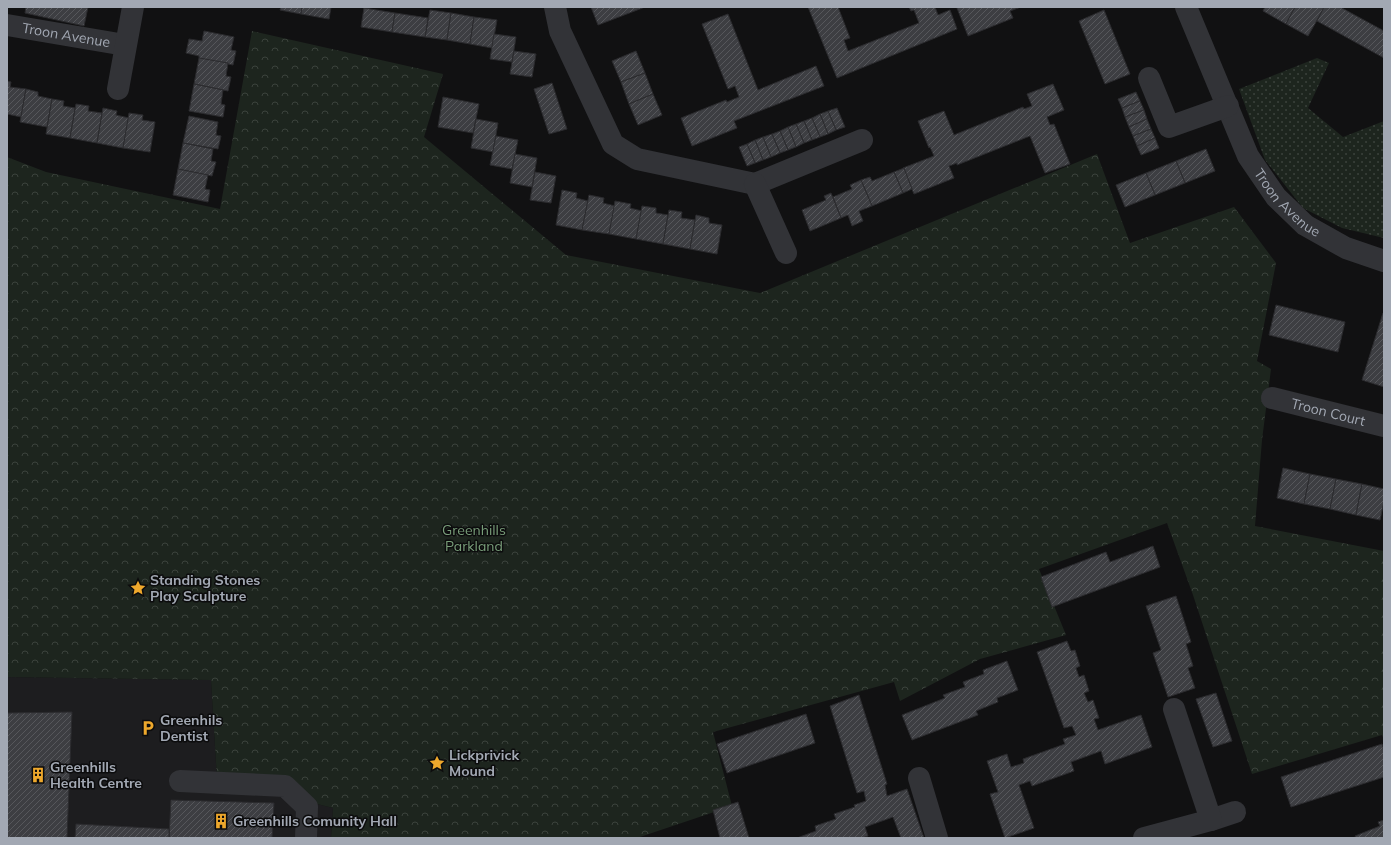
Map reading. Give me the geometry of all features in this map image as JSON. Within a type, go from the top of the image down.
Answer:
[{"type":"street","name":"Troon Avenue","points":[[118,89],[133,7]]},
{"type":"street","points":[[555,7],[560,31],[613,144],[637,159],[755,184],[862,140]]},
{"type":"street","name":"Troon Avenue","points":[[1186,7],[1248,156],[1276,197],[1305,225],[1346,248],[1384,261]]},
{"type":"street","name":"Troon Avenue","points":[[7,25],[125,45]]},
{"type":"street","points":[[1149,78],[1169,127],[1228,106]]},
{"type":"street","points":[[755,184],[786,253]]},
{"type":"street","name":"Troon Court","points":[[1272,398],[1384,426]]},
{"type":"street","points":[[1174,709],[1211,820]]},
{"type":"street","points":[[919,778],[937,838]]},
{"type":"street","points":[[180,781],[285,786],[307,807],[306,838]]},
{"type":"street","points":[[1144,838],[1235,812]]},
{"type":"shaded area","points":[[7,677],[211,680],[217,779],[333,808],[331,838],[7,838]]},
{"type":"green space","name":"Greenhills Parkland","points":[[252,31],[443,74],[424,137],[566,255],[760,293],[1097,154],[1130,243],[1234,207],[1276,263],[1257,361],[1271,369],[1262,440],[1255,526],[1384,551],[1384,740],[1382,735],[1252,774],[1193,595],[1167,523],[1039,569],[1066,635],[980,659],[900,701],[894,682],[713,732],[732,806],[637,838],[331,838],[333,808],[217,779],[211,680],[7,677],[7,157],[46,172],[220,209]]},
{"type":"green space","points":[[1317,58],[1329,63],[1308,108],[1343,137],[1384,121],[1384,238],[1342,228],[1303,208],[1265,160],[1239,89]]},
{"type":"building","points":[[26,7],[88,7],[84,26],[25,13]]},
{"type":"building","points":[[281,7],[302,7],[301,14],[280,10]]},
{"type":"building","points":[[302,7],[331,7],[329,19],[301,14]]},
{"type":"building","points":[[591,7],[645,7],[598,25]]},
{"type":"building","points":[[808,7],[838,7],[850,38],[844,40],[848,51],[919,23],[914,10],[911,11],[909,7],[935,7],[938,15],[950,10],[957,29],[837,78]]},
{"type":"building","points":[[1021,7],[1010,11],[1013,18],[968,36],[957,8]]},
{"type":"building","points":[[1265,7],[1295,7],[1286,24],[1263,11]]},
{"type":"building","points":[[1295,7],[1324,8],[1308,36],[1286,24]]},
{"type":"building","points":[[1324,7],[1340,7],[1384,31],[1384,58],[1317,21]]},
{"type":"building","points":[[364,8],[395,13],[392,32],[361,27]]},
{"type":"building","points":[[430,10],[451,13],[447,40],[425,37]]},
{"type":"building","points":[[1104,10],[1130,74],[1105,84],[1079,21]]},
{"type":"building","points":[[395,13],[428,18],[425,37],[392,32]]},
{"type":"building","points":[[451,13],[474,17],[470,44],[447,40]]},
{"type":"building","points":[[728,14],[758,90],[816,66],[824,86],[734,121],[737,128],[692,146],[681,118],[726,100],[727,102],[739,97],[735,86],[728,89],[702,24]]},
{"type":"building","points":[[474,17],[497,20],[492,48],[470,44]]},
{"type":"building","points":[[204,31],[234,37],[231,50],[236,51],[233,65],[199,58],[199,56],[186,53],[189,39],[202,41]]},
{"type":"building","points":[[494,34],[516,37],[512,62],[490,59]]},
{"type":"building","points":[[514,51],[536,54],[532,77],[510,74]]},
{"type":"building","points":[[636,51],[645,73],[621,82],[612,61]]},
{"type":"building","points":[[199,58],[228,63],[226,76],[231,77],[228,91],[194,84]]},
{"type":"building","points":[[645,73],[653,94],[629,104],[621,82]]},
{"type":"building","points":[[7,81],[11,82],[10,87],[26,89],[21,117],[7,114]]},
{"type":"building","points":[[552,83],[567,129],[549,134],[534,89]]},
{"type":"building","points":[[194,84],[223,90],[221,104],[225,105],[223,117],[189,111]]},
{"type":"building","points":[[1053,84],[1064,110],[1047,117],[1050,125],[1054,124],[1070,164],[1045,173],[1030,136],[957,165],[957,163],[949,166],[954,178],[914,194],[903,168],[934,156],[930,147],[929,148],[918,121],[944,111],[954,135],[1023,107],[1024,109],[1032,106],[1027,94]]},
{"type":"building","points":[[26,89],[38,92],[38,96],[52,99],[47,127],[20,122]]},
{"type":"building","points":[[1136,92],[1140,101],[1122,108],[1118,99]]},
{"type":"building","points":[[653,94],[662,115],[638,125],[629,104]]},
{"type":"building","points":[[443,97],[479,104],[473,133],[438,127]]},
{"type":"building","points":[[52,99],[64,101],[63,106],[75,108],[70,138],[46,134]]},
{"type":"building","points":[[1140,101],[1144,110],[1125,117],[1122,108]]},
{"type":"building","points":[[76,104],[89,106],[88,111],[102,113],[97,143],[70,138]]},
{"type":"building","points":[[103,108],[117,111],[116,115],[129,118],[123,148],[97,143]]},
{"type":"building","points":[[837,108],[845,127],[836,130],[828,111]]},
{"type":"building","points":[[1144,110],[1147,119],[1129,127],[1125,117]]},
{"type":"building","points":[[828,111],[836,130],[828,134],[820,114]]},
{"type":"building","points":[[129,113],[143,115],[142,120],[155,122],[150,152],[123,148]]},
{"type":"building","points":[[820,114],[828,134],[820,137],[812,118]]},
{"type":"building","points":[[189,116],[218,122],[216,135],[221,136],[218,149],[183,143]]},
{"type":"building","points":[[812,118],[820,137],[812,140],[804,121]]},
{"type":"building","points":[[476,119],[498,123],[493,152],[471,148]]},
{"type":"building","points":[[1147,119],[1151,129],[1133,136],[1129,127]]},
{"type":"building","points":[[804,121],[812,140],[804,143],[796,124]]},
{"type":"building","points":[[796,124],[804,143],[796,147],[788,127]]},
{"type":"building","points":[[788,127],[796,147],[788,150],[780,131]]},
{"type":"building","points":[[1151,129],[1155,138],[1137,146],[1133,136]]},
{"type":"building","points":[[780,131],[788,150],[780,153],[772,134]]},
{"type":"building","points":[[772,134],[780,153],[771,157],[763,137]]},
{"type":"building","points":[[496,136],[518,140],[512,169],[490,165]]},
{"type":"building","points":[[763,137],[771,157],[763,160],[755,140]]},
{"type":"building","points":[[1155,138],[1159,148],[1141,155],[1137,146]]},
{"type":"building","points":[[755,140],[763,160],[755,163],[747,144]]},
{"type":"building","points":[[183,143],[213,149],[211,161],[216,162],[212,176],[178,169]]},
{"type":"building","points":[[747,144],[755,163],[747,166],[739,147]]},
{"type":"building","points":[[1206,149],[1215,171],[1185,183],[1176,161]]},
{"type":"building","points":[[515,154],[537,158],[532,187],[510,183]]},
{"type":"building","points":[[1176,161],[1185,183],[1155,195],[1146,173]]},
{"type":"building","points":[[904,168],[912,189],[903,193],[894,172]]},
{"type":"building","points":[[178,169],[208,175],[205,189],[210,190],[208,202],[173,195]]},
{"type":"building","points":[[535,172],[556,176],[551,203],[530,200]]},
{"type":"building","points":[[894,172],[903,193],[872,206],[861,180],[870,177],[872,181]]},
{"type":"building","points":[[1146,173],[1155,195],[1125,207],[1116,185]]},
{"type":"building","points":[[861,180],[872,206],[859,211],[863,221],[852,226],[848,215],[841,218],[833,197],[852,189],[850,185]]},
{"type":"building","points":[[562,190],[577,193],[576,198],[588,201],[582,230],[556,225]]},
{"type":"building","points":[[831,193],[841,218],[810,231],[802,210],[826,200],[824,196]]},
{"type":"building","points":[[589,195],[604,198],[603,203],[615,206],[609,234],[582,230]]},
{"type":"building","points":[[615,201],[631,204],[630,208],[642,211],[636,239],[609,234]]},
{"type":"building","points":[[642,206],[656,208],[656,213],[668,215],[663,244],[636,239]]},
{"type":"building","points":[[669,210],[682,212],[681,218],[695,220],[690,249],[663,244]]},
{"type":"building","points":[[696,215],[709,218],[709,223],[722,225],[717,254],[690,249]]},
{"type":"building","points":[[1276,305],[1345,322],[1338,352],[1269,335]]},
{"type":"building","points":[[1384,313],[1384,387],[1362,380]]},
{"type":"building","points":[[1283,468],[1310,474],[1304,504],[1277,498]]},
{"type":"building","points":[[1310,474],[1336,479],[1330,509],[1304,504]]},
{"type":"building","points":[[1336,479],[1362,484],[1356,515],[1330,509]]},
{"type":"building","points":[[1362,484],[1384,489],[1384,501],[1380,520],[1356,515]]},
{"type":"building","points":[[1153,546],[1160,567],[1052,607],[1041,577],[1106,552],[1110,562]]},
{"type":"building","points":[[1176,596],[1191,642],[1186,644],[1193,666],[1188,668],[1195,688],[1168,697],[1153,653],[1161,650],[1146,606]]},
{"type":"building","points":[[1067,641],[1071,651],[1075,650],[1080,666],[1076,668],[1079,677],[1084,675],[1089,691],[1084,693],[1088,702],[1093,700],[1099,718],[1094,719],[1098,730],[1141,715],[1152,747],[1105,764],[1101,751],[1071,762],[1074,771],[1032,786],[1030,781],[1019,785],[1034,828],[1005,838],[990,794],[998,792],[987,761],[1007,754],[1011,767],[1024,763],[1023,759],[1065,744],[1063,739],[1076,735],[1072,726],[1064,728],[1037,652]]},
{"type":"building","points":[[1007,661],[1018,690],[997,698],[998,702],[976,711],[978,715],[912,740],[902,715],[945,698],[943,695],[965,687],[963,682],[984,674],[983,670]]},
{"type":"building","points":[[1216,693],[1232,741],[1213,747],[1196,699]]},
{"type":"building","points":[[859,695],[887,784],[885,785],[887,796],[907,789],[924,838],[901,838],[893,817],[865,827],[868,836],[862,838],[797,838],[816,831],[815,826],[836,819],[834,814],[855,807],[854,805],[866,801],[864,791],[857,793],[830,706]]},
{"type":"building","name":"Greenhills Health Centre","points":[[72,712],[67,838],[7,838],[7,713]]},
{"type":"building","points":[[806,714],[815,743],[727,773],[717,744]]},
{"type":"building","points":[[1382,744],[1384,751],[1384,777],[1291,807],[1281,777]]},
{"type":"building","name":"Greenhills Comunity Hall","points":[[171,800],[274,803],[272,838],[169,838]]},
{"type":"building","points":[[738,802],[749,838],[720,838],[713,810]]},
{"type":"building","points":[[1384,820],[1384,838],[1356,838],[1355,836],[1380,826],[1378,822]]},
{"type":"building","points":[[76,824],[169,829],[169,838],[75,838]]},
{"type":"place","name":"Standing Stones Play Sculpture","points":[[138,588]]},
{"type":"place","name":"Greenhils Dentist","points":[[148,728]]},
{"type":"place","name":"Lickprivick Mound","points":[[437,763]]},
{"type":"place","name":"Greenhills Health Centre","points":[[38,775]]},
{"type":"place","name":"Greenhills Comunity Hall","points":[[221,821]]}]
